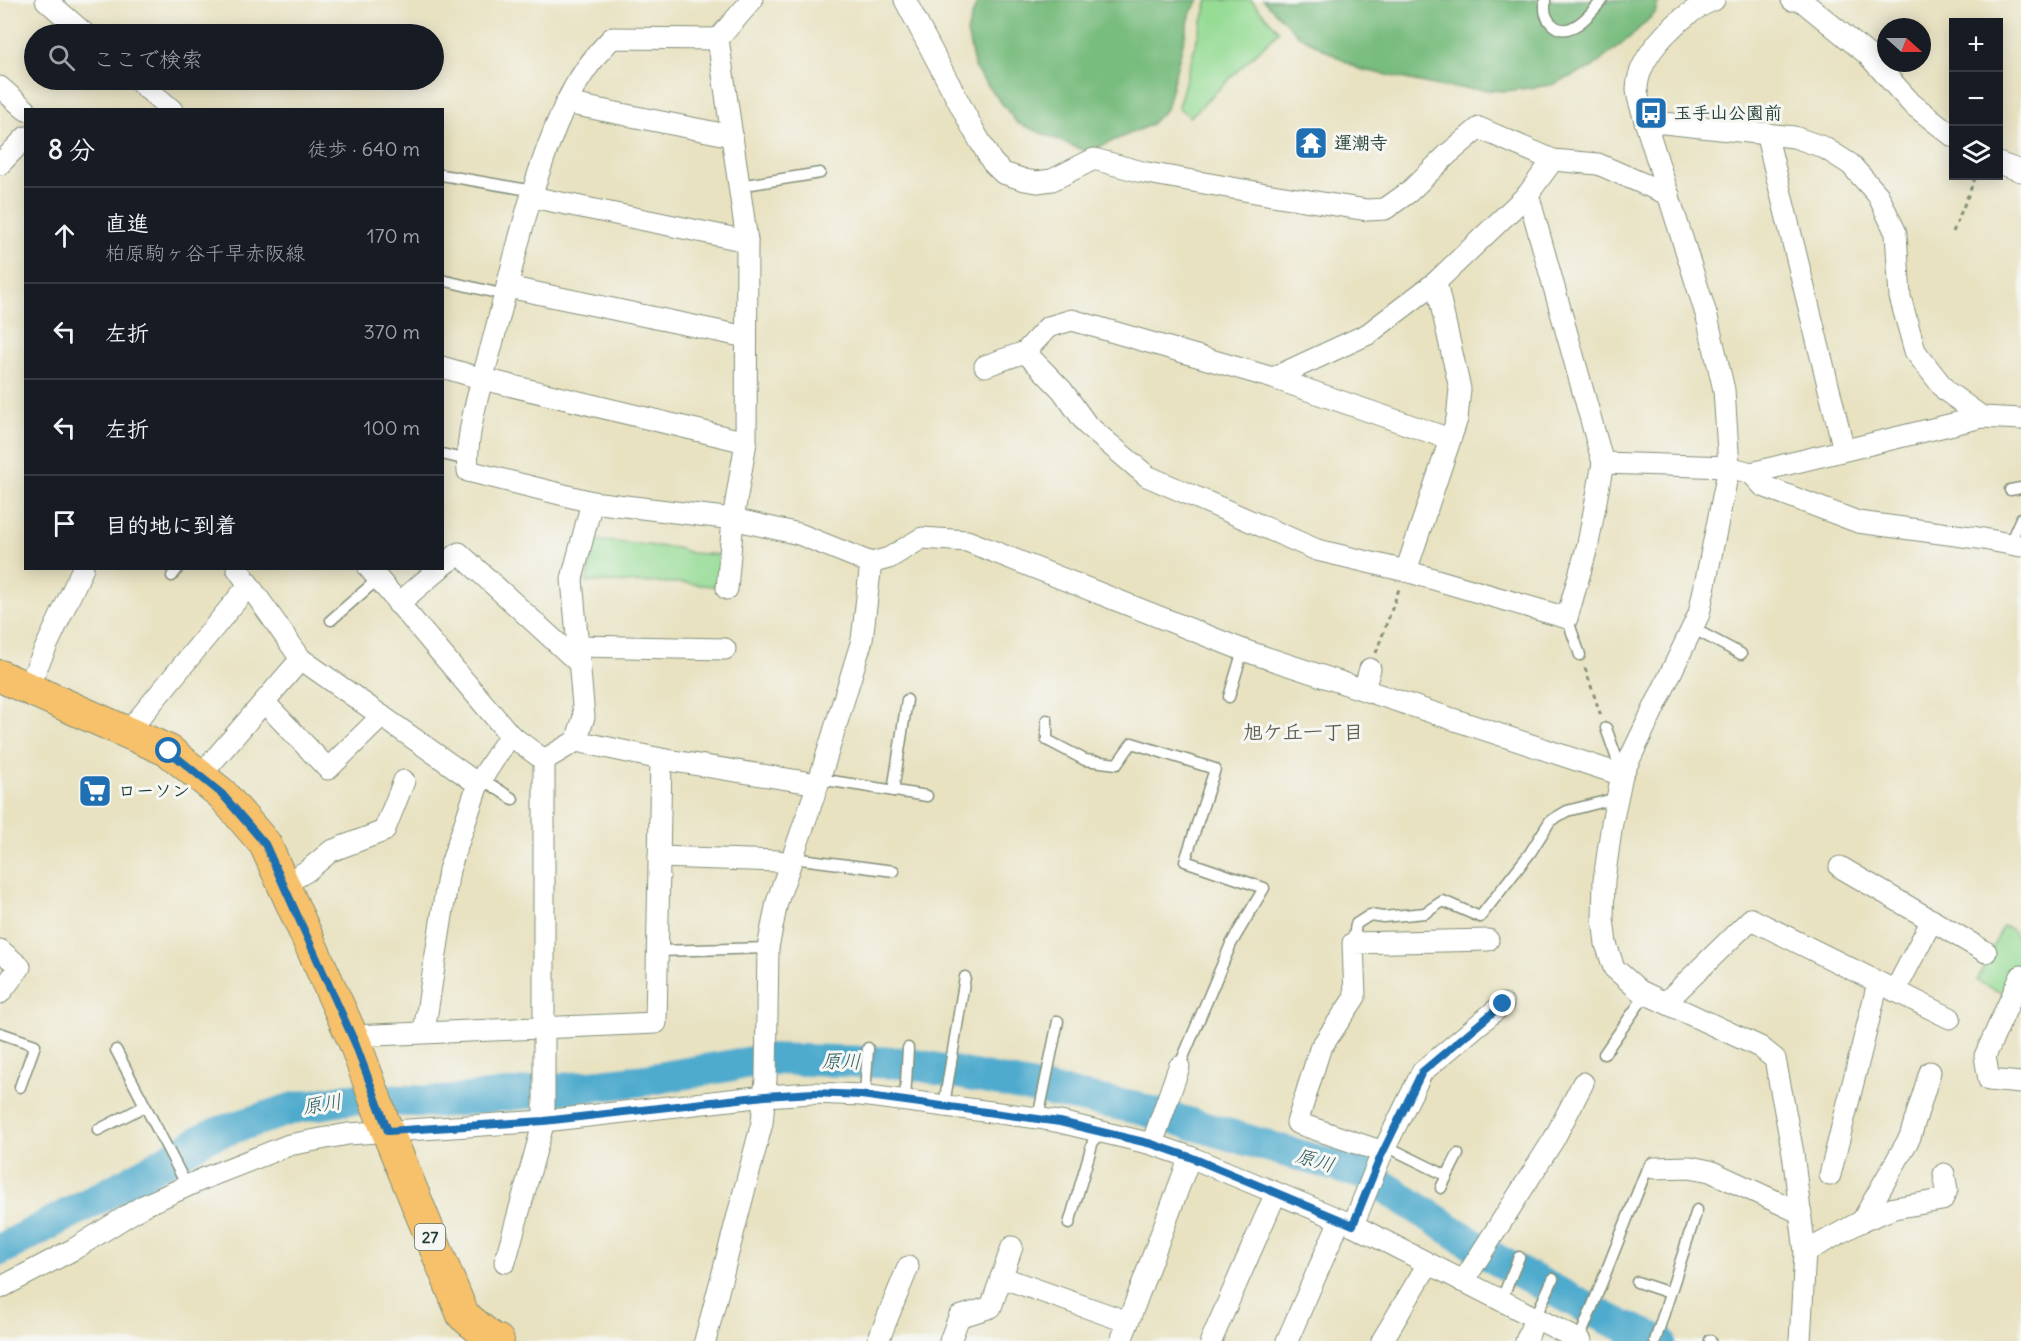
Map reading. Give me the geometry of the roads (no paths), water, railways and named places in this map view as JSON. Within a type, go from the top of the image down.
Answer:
[{"type":"main road","name":"27","points":[[14,682],[169,751],[222,794],[265,844],[354,1039],[385,1125],[463,1315],[498,1341]]},
{"type":"street","points":[[46,0],[74,24]]},
{"type":"street","points":[[727,589],[733,519],[746,442],[747,241],[718,39],[752,0]]},
{"type":"street","points":[[905,0],[992,162],[1003,173],[1025,180],[1037,182],[1052,180],[1094,159],[1142,172],[1367,210],[1385,209],[1409,192],[1479,128],[1553,160],[1598,164],[1669,195]]},
{"type":"street","points":[[1714,0],[1684,16],[1652,50],[1640,70],[1637,90],[1707,317],[1724,390],[1729,467],[1699,614],[1622,775],[1604,880],[1603,919],[1606,944],[1614,968],[1640,991],[1760,1047],[1775,1059],[1802,1213],[1805,1252],[1800,1341]]},
{"type":"street","points":[[1792,0],[1801,0],[1867,54],[1911,102],[1949,134]]},
{"type":"street","points":[[718,39],[612,38],[595,55],[566,104],[548,147],[506,291],[466,453],[468,471],[592,502],[733,519],[799,534],[871,563],[889,558],[922,538],[967,541],[1243,650],[1367,679],[1622,775]]},
{"type":"street","points":[[0,87],[24,108]]},
{"type":"street","points":[[149,90],[170,108]]},
{"type":"street","points":[[566,104],[732,136]]},
{"type":"street","points":[[1645,121],[1794,136],[1823,147],[1850,164],[1878,195],[1896,233],[1900,297],[1915,351],[1946,390],[1982,417]]},
{"type":"street","points":[[1766,133],[1844,450]]},
{"type":"street","points":[[0,164],[24,139]]},
{"type":"street","points":[[1273,378],[1368,334],[1436,282],[1528,194],[1553,160]]},
{"type":"street","points":[[2003,165],[2021,171]]},
{"type":"street","points":[[533,194],[747,241]]},
{"type":"street","points":[[1025,352],[1062,390],[1087,425],[1147,476],[1317,550],[1406,571],[1567,618],[1588,544],[1603,463],[1528,194]]},
{"type":"street","points":[[1406,571],[1457,419],[1460,389],[1436,282]]},
{"type":"street","points":[[506,291],[746,337]]},
{"type":"street","points":[[985,366],[1025,352],[1048,327],[1072,320],[1273,378],[1450,439]]},
{"type":"street","points":[[444,368],[746,442]]},
{"type":"street","points":[[1603,463],[1729,467],[1752,473],[1982,417],[2021,419]]},
{"type":"street","points":[[1752,473],[1763,486],[1858,522],[2015,544]]},
{"type":"street","points":[[544,760],[576,741],[584,717],[572,579],[592,502]]},
{"type":"street","points":[[444,565],[459,553],[579,655],[725,649]]},
{"type":"street","points":[[705,1341],[762,1123],[766,1087],[768,948],[786,859],[818,782],[862,640],[871,563]]},
{"type":"street","points":[[14,682],[82,570]]},
{"type":"street","points":[[398,604],[438,570]]},
{"type":"street","points":[[373,574],[510,735],[544,760]]},
{"type":"street","points":[[127,733],[243,577],[302,659],[480,781]]},
{"type":"street","points":[[200,776],[302,659]]},
{"type":"street","points":[[264,702],[328,769],[382,716]]},
{"type":"street","points":[[424,1032],[449,870],[480,781],[510,735]]},
{"type":"street","points":[[576,741],[661,759],[818,782]]},
{"type":"street","points":[[354,1039],[424,1032],[656,1023],[661,759]]},
{"type":"street","points":[[505,1262],[544,1113],[544,760]]},
{"type":"street","points":[[284,884],[307,871],[331,851],[384,831],[404,782]]},
{"type":"street","points":[[659,856],[786,859]]},
{"type":"street","points":[[1840,867],[1986,952]]},
{"type":"street","points":[[1666,1002],[1751,919],[1950,1018]]},
{"type":"street","points":[[1830,1175],[1886,987],[1932,920]]},
{"type":"street","points":[[1384,1149],[1297,1123],[1320,1049],[1354,997],[1353,943],[1488,940]]},
{"type":"street","points":[[0,950],[20,967],[0,993]]},
{"type":"street","points":[[2021,976],[1985,1056],[1989,1080],[2021,1083]]},
{"type":"street","points":[[1287,1341],[1422,1072],[1503,1004]]},
{"type":"street","points":[[1155,1137],[1179,1067]]},
{"type":"street","points":[[1862,1221],[1910,1137],[1930,1072]]},
{"type":"street","points":[[1463,1282],[1554,1139],[1583,1083]]},
{"type":"street","points":[[4,1277],[75,1249],[183,1179],[289,1144],[385,1125],[544,1113],[766,1087],[813,1093],[865,1088],[945,1097],[1039,1113],[1096,1131],[1155,1137],[1190,1157],[1346,1222],[1463,1282],[1503,1297],[1581,1336]]},
{"type":"street","points":[[1001,1277],[1124,1331],[1190,1157]]},
{"type":"street","points":[[1654,1168],[1690,1167],[1710,1171],[1802,1213]]},
{"type":"street","points":[[1805,1252],[1862,1221],[1894,1208],[1942,1200],[1947,1190],[1944,1174]]},
{"type":"street","points":[[1211,1341],[1276,1193]]},
{"type":"street","points":[[950,1341],[959,1317],[991,1306],[1012,1247]]},
{"type":"street","points":[[1382,1341],[1428,1264]]},
{"type":"street","points":[[878,1341],[908,1268]]},
{"type":"street","points":[[1526,1341],[1537,1314]]},
{"type":"lane","points":[[1545,0],[1547,18],[1555,28],[1563,30],[1574,28],[1602,0]]},
{"type":"lane","points":[[739,186],[820,173]]},
{"type":"lane","points":[[444,176],[533,194]]},
{"type":"lane","points":[[444,280],[506,291]]},
{"type":"lane","points":[[444,454],[467,460]]},
{"type":"lane","points":[[2015,544],[2021,518]]},
{"type":"lane","points":[[331,620],[373,574]]},
{"type":"lane","points":[[1567,618],[1580,655]]},
{"type":"lane","points":[[1692,628],[1741,654]]},
{"type":"lane","points":[[1229,697],[1243,650]]},
{"type":"lane","points":[[894,791],[907,700]]},
{"type":"lane","points":[[1047,720],[1047,740],[1084,760],[1117,764],[1132,743],[1215,769],[1185,861],[1263,888],[1231,944],[1179,1067]]},
{"type":"lane","points":[[1606,728],[1622,775]]},
{"type":"lane","points":[[480,781],[513,800]]},
{"type":"lane","points":[[818,782],[927,796]]},
{"type":"lane","points":[[1353,943],[1356,924],[1370,915],[1383,917],[1425,913],[1443,901],[1480,917],[1530,853],[1550,822],[1566,811],[1617,798]]},
{"type":"lane","points":[[786,859],[894,871]]},
{"type":"lane","points":[[657,951],[768,948]]},
{"type":"lane","points":[[945,1097],[965,977]]},
{"type":"lane","points":[[1604,1054],[1646,994]]},
{"type":"lane","points":[[1039,1113],[1058,1021]]},
{"type":"lane","points":[[0,1033],[35,1045],[20,1086]]},
{"type":"lane","points":[[865,1088],[868,1048]]},
{"type":"lane","points":[[905,1094],[908,1048]]},
{"type":"lane","points":[[116,1050],[183,1179]]},
{"type":"lane","points":[[98,1130],[145,1106]]},
{"type":"lane","points":[[1069,1224],[1096,1131]]},
{"type":"lane","points":[[1384,1149],[1446,1176]]},
{"type":"lane","points":[[1441,1188],[1458,1154]]},
{"type":"lane","points":[[1581,1336],[1646,1171],[1654,1168]]},
{"type":"lane","points":[[1655,1341],[1697,1210]]},
{"type":"lane","points":[[1503,1297],[1519,1257]]},
{"type":"lane","points":[[1537,1314],[1553,1279]]},
{"type":"lane","points":[[1637,1282],[1670,1293]]},
{"type":"waterway","name":"原川","points":[[0,1250],[129,1182],[208,1136],[294,1108],[349,1099],[442,1102],[646,1080],[769,1059],[907,1063],[1137,1108],[1367,1175],[1497,1260],[1608,1319],[1660,1341]]},
{"type":"place","name":"玉手山公園前","points":[[1651,113]]},
{"type":"place","name":"運潮寺","points":[[1311,143]]},
{"type":"place","name":"ローソン","points":[[95,791]]},
{"type":"district","name":"旭ケ丘一丁目","points":[[1303,732]]}]
